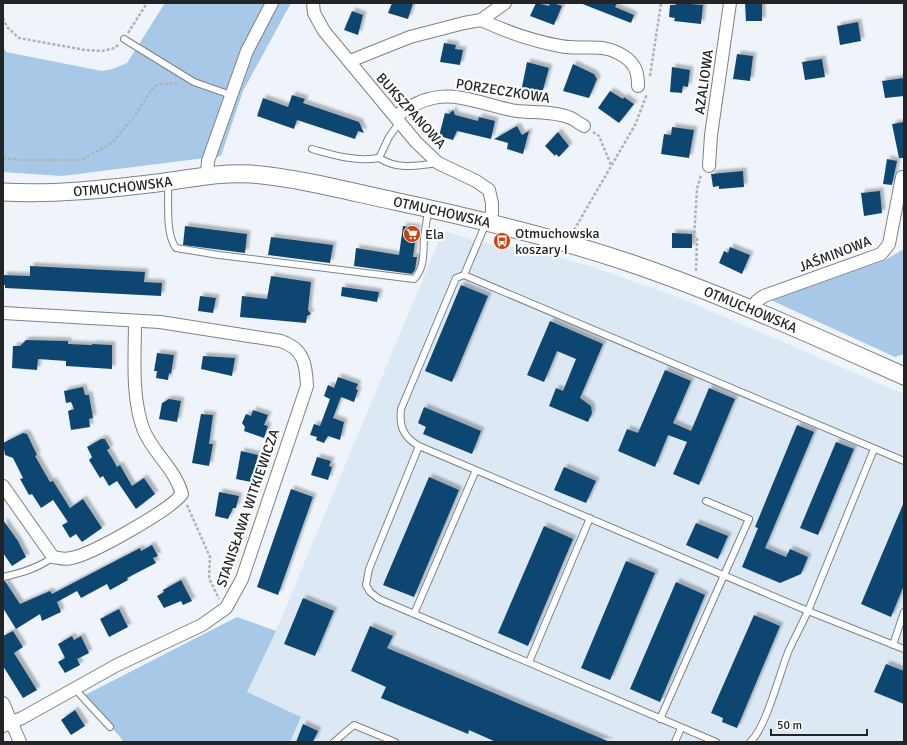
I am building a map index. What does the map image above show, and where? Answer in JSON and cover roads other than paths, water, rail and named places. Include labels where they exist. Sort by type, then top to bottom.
[{"type":"main road","name":"OTMUCHOWSKA","points":[[3,192],[80,192],[207,176],[235,174],[265,176],[428,208],[486,222],[603,254],[691,285],[751,309],[904,376]]},
{"type":"street","points":[[207,176],[208,161],[247,51],[272,3]]},
{"type":"street","name":"BUKSZPANOWA","points":[[313,3],[314,13],[324,31],[397,120],[438,163],[476,181],[489,190],[492,203],[492,213],[486,222]]},
{"type":"street","points":[[350,61],[410,37],[481,20],[506,3]]},
{"type":"street","name":"AZALIOWA","points":[[709,166],[711,135],[730,3]]},
{"type":"street","points":[[481,20],[507,32],[538,42],[562,47],[601,47],[616,50],[631,61],[638,73],[643,89]]},
{"type":"street","name":"PORZECZKOWA","points":[[397,120],[419,102],[434,98],[451,98],[470,99],[516,111],[554,114],[571,118],[584,126]]},
{"type":"street","name":"JAŚMINOWA","points":[[751,309],[756,301],[764,296],[881,254],[889,244],[902,177]]},
{"type":"street","points":[[3,313],[135,321],[135,388],[144,430],[172,470],[179,483],[182,494],[177,501],[166,508],[87,552],[71,559],[53,557],[3,486]]},
{"type":"street","name":"STANISŁAWA WITKIEWICZA","points":[[7,724],[131,658],[202,625],[226,608],[242,579],[307,386],[306,367],[300,352],[292,345],[281,341],[160,322],[135,321]]},
{"type":"street","points":[[3,703],[7,724],[20,742]]},
{"type":"lane","points":[[124,39],[194,82],[231,95]]},
{"type":"lane","points":[[379,158],[397,120]]},
{"type":"lane","points":[[312,149],[345,158],[366,160],[379,158],[398,166],[412,167],[438,163]]},
{"type":"lane","points":[[168,182],[170,230],[172,243],[176,248],[219,255],[414,279],[420,274],[424,255],[424,239],[428,208]]},
{"type":"lane","points":[[464,275],[480,233],[486,222]]},
{"type":"lane","points":[[904,462],[464,275],[456,278],[401,409],[400,421],[403,432],[412,442],[420,446],[724,576],[904,649]]},
{"type":"lane","points":[[420,446],[369,569],[366,585],[370,592],[380,599],[414,614],[716,742]]},
{"type":"lane","points":[[750,742],[755,738],[762,723],[789,650],[808,611],[874,449]]},
{"type":"lane","points":[[414,614],[476,470]]},
{"type":"lane","points":[[660,719],[749,519],[706,501]]},
{"type":"lane","points":[[529,662],[590,518]]},
{"type":"lane","points":[[3,577],[32,569],[45,563],[53,557]]},
{"type":"lane","points":[[893,645],[904,612]]},
{"type":"lane","points":[[74,688],[110,727]]},
{"type":"lane","points":[[334,742],[354,725],[395,742]]},
{"type":"lane","points":[[675,742],[681,728]]},
{"type":"place","name":"Ela","points":[[412,234]]},
{"type":"place","name":"Otmuchowska koszary I","points":[[502,241]]}]
